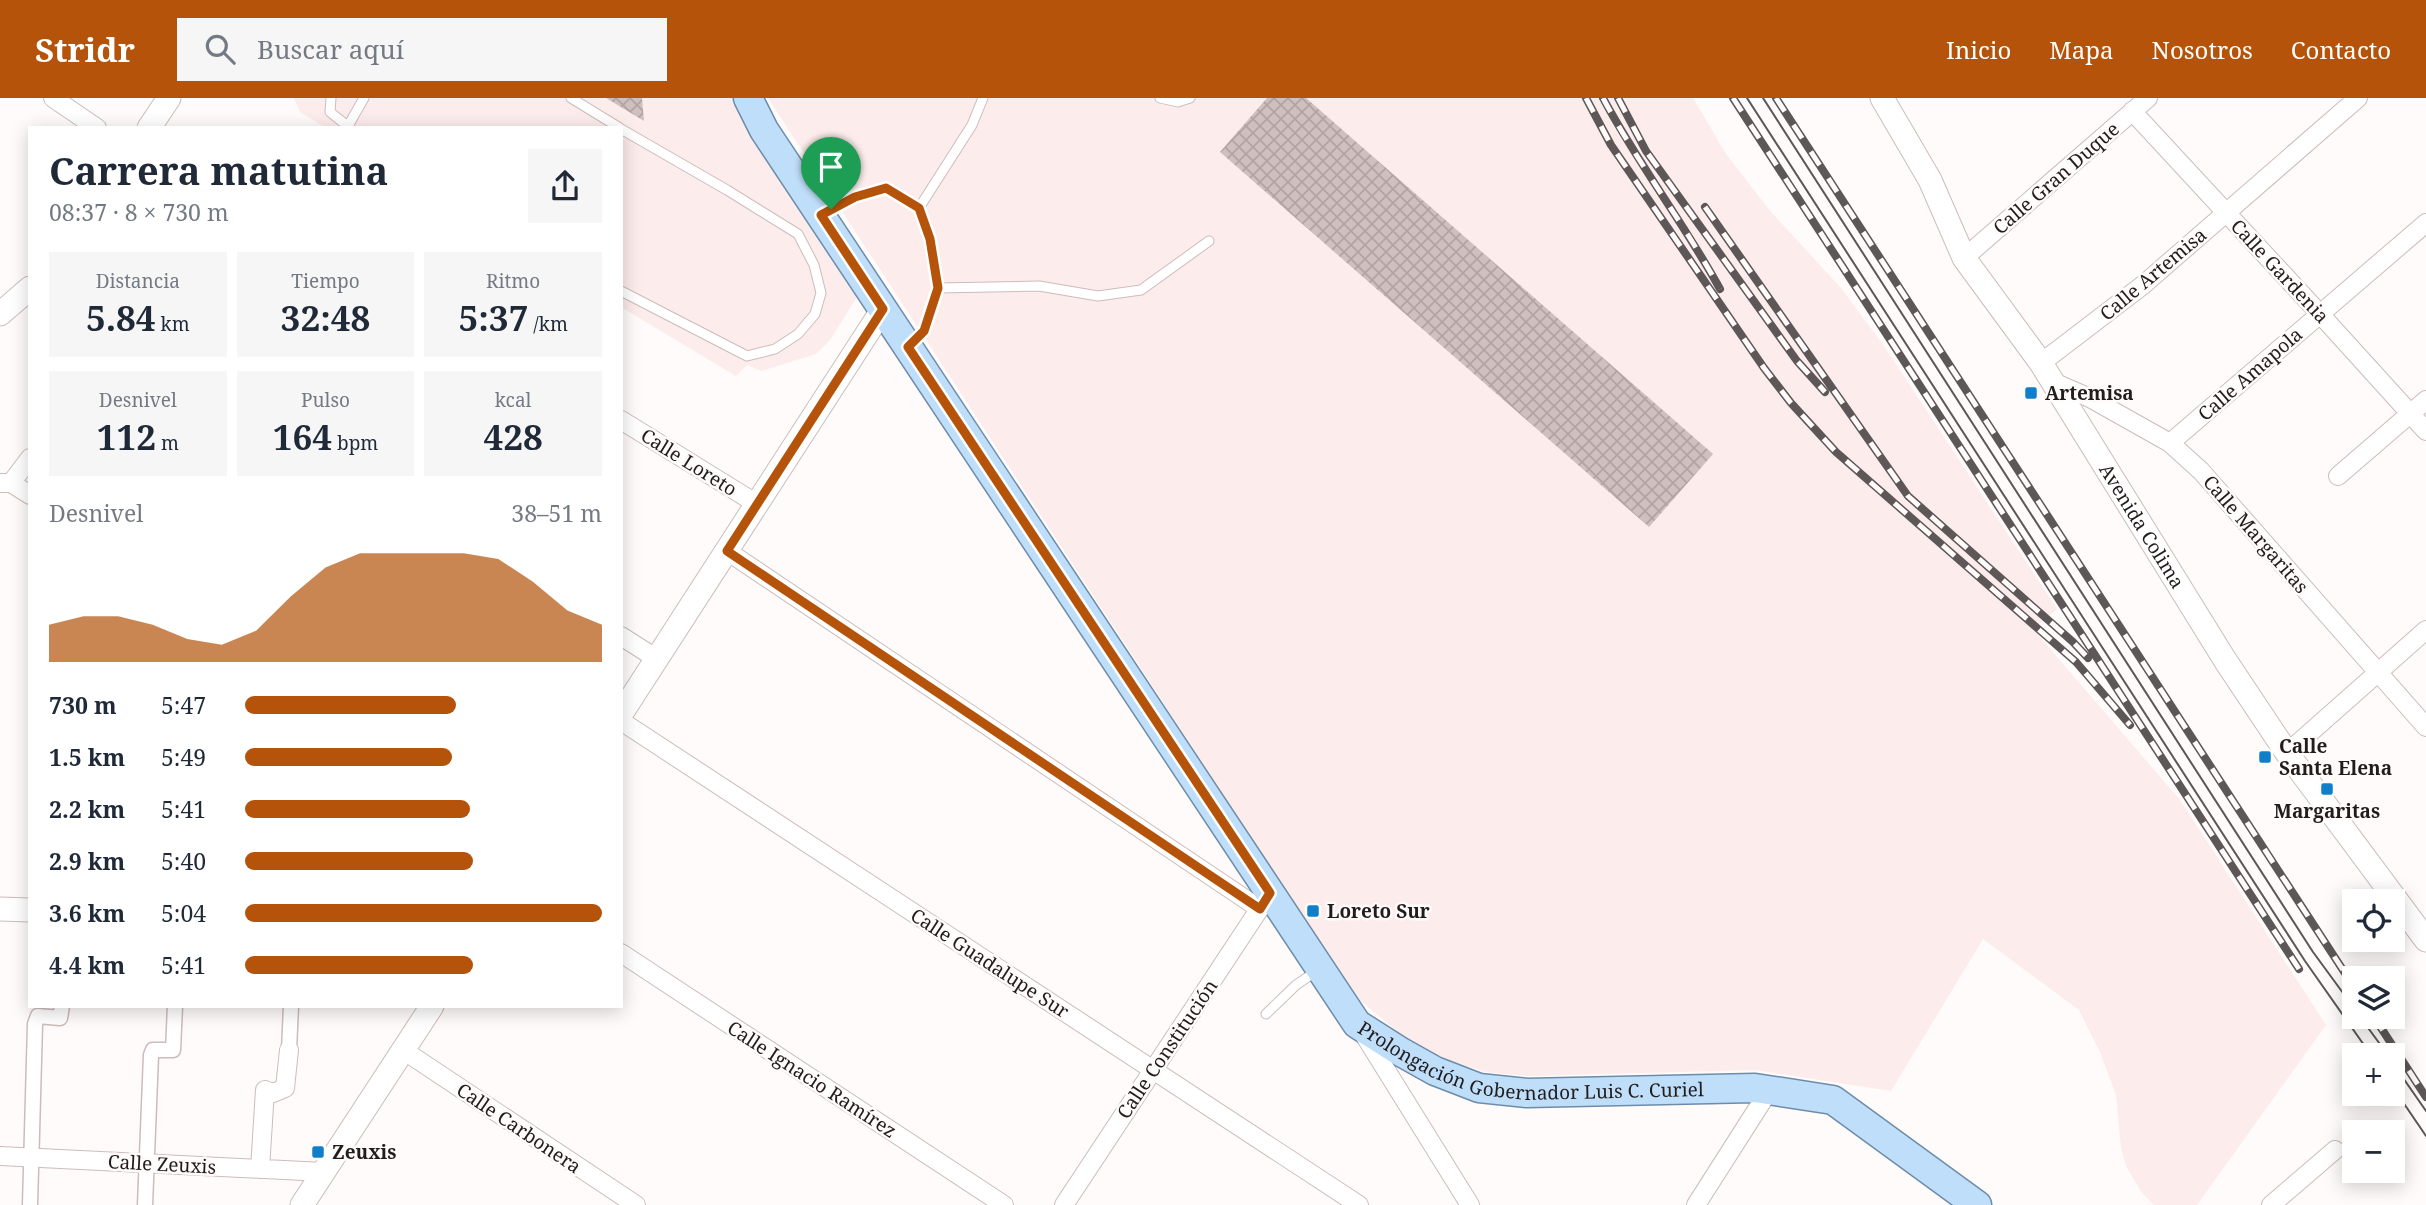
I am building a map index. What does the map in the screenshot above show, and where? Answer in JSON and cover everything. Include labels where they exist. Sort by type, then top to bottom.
[{"type":"main road","name":"Prolongación Gobernador Luis C. Curiel","points":[[747,103],[908,347],[1265,901],[1321,969],[1357,1024],[1435,1071],[1479,1088],[1527,1093],[1770,1089],[1833,1100],[1955,1194],[1977,1205]]},
{"type":"street","points":[[53,98],[94,126]]},
{"type":"street","points":[[150,126],[169,98]]},
{"type":"street","name":"Avenida Colima","points":[[1882,98],[1930,180],[1964,258],[2047,373],[2225,660],[2287,753],[2426,940]]},
{"type":"street","name":"Calle Gran Duque","points":[[1964,258],[2148,98]]},
{"type":"street","name":"Calle Artemisa","points":[[2047,373],[2143,285],[2358,98]]},
{"type":"street","name":"Calle Gardenia","points":[[2132,111],[2426,432]]},
{"type":"street","name":"Calle Amapola","points":[[2170,443],[2426,223]]},
{"type":"street","points":[[0,314],[28,290]]},
{"type":"street","points":[[623,711],[883,309]]},
{"type":"street","name":"Calle Margaritas","points":[[2047,373],[2170,443],[2201,471],[2426,727]]},
{"type":"street","points":[[2338,476],[2426,400]]},
{"type":"street","name":"Calle Loreto","points":[[623,421],[757,504]]},
{"type":"street","points":[[28,460],[6,483],[28,494]]},
{"type":"street","points":[[727,551],[1265,901]]},
{"type":"street","points":[[2287,753],[2426,630]]},
{"type":"street","points":[[623,637],[657,659]]},
{"type":"street","name":"Calle Guadalupe Sur","points":[[623,722],[1359,1205]]},
{"type":"street","name":"Calle Constitución","points":[[1064,1205],[1265,901]]},
{"type":"street","points":[[0,909],[28,910]]},
{"type":"street","name":"Calle Ignacio Ramírez","points":[[623,954],[1004,1205]]},
{"type":"street","points":[[30,1205],[36,1024],[38,1016],[60,1018],[62,1008]]},
{"type":"street","points":[[145,1205],[151,1055],[153,1050],[173,1050],[175,1008]]},
{"type":"street","points":[[260,1169],[265,1090],[273,1093],[285,1087],[291,1008]]},
{"type":"street","points":[[302,1205],[431,1008]]},
{"type":"street","points":[[1357,1024],[1470,1205]]},
{"type":"street","name":"Calle Carbonera","points":[[403,1050],[636,1205]]},
{"type":"street","points":[[1696,1205],[1770,1089]]},
{"type":"street","points":[[2272,1205],[2336,1150]]},
{"type":"street","name":"Calle Zeuxis","points":[[0,1156],[324,1172]]},
{"type":"lane","points":[[331,98],[330,112],[348,126]]},
{"type":"lane","points":[[349,126],[363,98]]},
{"type":"lane","points":[[570,98],[617,126]]},
{"type":"lane","points":[[919,208],[972,125],[983,98]]},
{"type":"lane","points":[[1160,98],[1178,102],[1190,98]]},
{"type":"lane","points":[[623,130],[798,234],[814,265],[821,293],[815,314],[798,334],[775,349],[747,356],[623,292]]},
{"type":"lane","points":[[821,215],[855,197],[886,188],[919,208],[930,239],[938,288],[924,331],[908,347]]},
{"type":"lane","points":[[938,288],[1039,286],[1098,296],[1141,290],[1209,241]]},
{"type":"lane","points":[[1266,1014],[1296,985],[1321,969]]},
{"type":"shaded area","points":[[294,98],[741,98],[862,289],[830,340],[816,354],[761,371],[747,365],[736,376],[623,308],[623,126],[323,126],[300,112]]},
{"type":"shaded area","points":[[768,98],[1693,98],[1726,154],[1771,212],[1841,288],[1884,346],[2057,609],[2033,629],[2180,800],[2326,1025],[2197,1205],[2154,1205],[2142,1193],[2126,1166],[2121,1147],[2116,1095],[2100,1052],[2079,1010],[1983,939],[1891,1091],[1756,1070],[1527,1076],[1486,1072],[1450,1061],[1404,1037],[1355,996]]},
{"type":"building","points":[[606,98],[642,98],[644,121]]},
{"type":"building","points":[[1267,98],[1306,98],[1713,454],[1649,527],[1220,152]]},
{"type":"tram line","points":[[1747,98],[2305,961],[2363,1043]]},
{"type":"tram line","points":[[1763,98],[2313,952],[2342,992]]},
{"type":"tram line","points":[[2369,1029],[2379,1043]]},
{"type":"tram line","points":[[2405,1081],[2426,1111]]},
{"type":"tram line","points":[[2405,1105],[2426,1136]]},
{"type":"railway","points":[[1586,98],[1611,145],[1764,368],[1791,403],[1836,452],[2076,662],[2130,725]]},
{"type":"railway","points":[[1603,98],[1720,289]]},
{"type":"railway","points":[[1618,98],[1646,151],[1797,361],[1825,392]]},
{"type":"railway","points":[[1733,98],[2299,969]]},
{"type":"railway","points":[[1776,98],[2342,969]]},
{"type":"railway","points":[[1705,207],[1908,496],[2088,658]]},
{"type":"railway","points":[[2382,1029],[2426,1097]]},
{"type":"place","name":"Artemisa","points":[[2031,393]]},
{"type":"place","name":"Calle Santa Elena","points":[[2265,757]]},
{"type":"place","name":"Margaritas","points":[[2327,789]]},
{"type":"place","name":"Loreto Sur","points":[[1313,911]]},
{"type":"place","name":"Zeuxis","points":[[318,1152]]},
{"type":"route","points":[[886,188],[919,208],[930,239],[938,288],[924,331],[908,347],[1270,893],[1260,909],[727,551],[883,309],[821,215],[831,209],[855,197],[886,188]]}]
